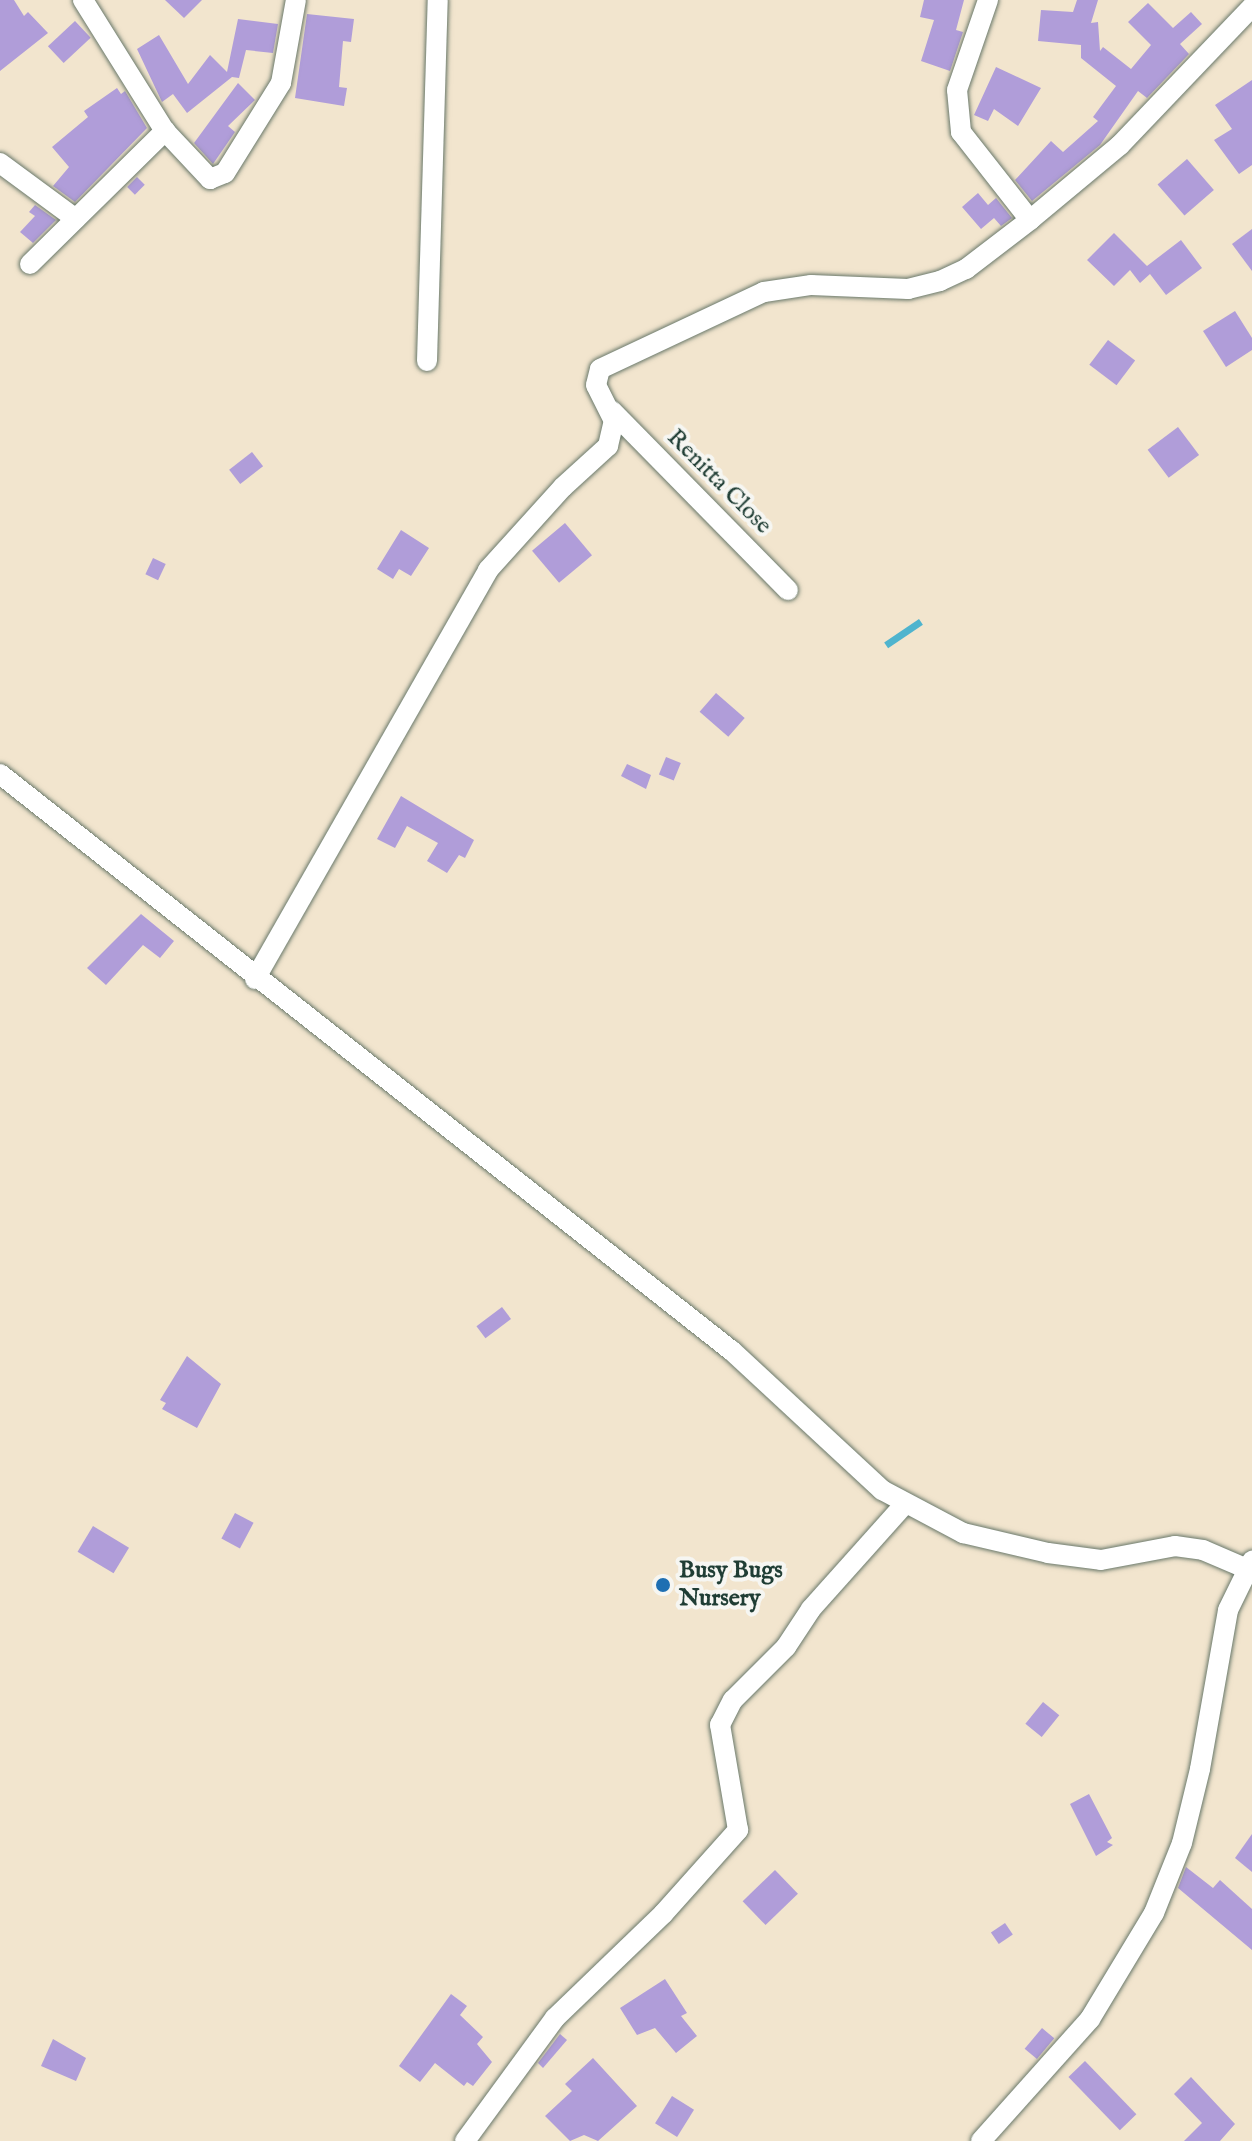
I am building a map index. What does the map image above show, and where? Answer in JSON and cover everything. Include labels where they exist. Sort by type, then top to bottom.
[{"type":"street","points":[[83,0],[165,131],[210,179],[225,173],[281,83],[296,0]]},
{"type":"street","points":[[427,361],[438,0]]},
{"type":"street","points":[[988,0],[957,90],[961,132],[1030,220]]},
{"type":"street","points":[[255,979],[488,570],[563,487],[608,446],[614,433],[612,411],[596,385],[600,369],[671,332],[764,292],[811,285],[908,289],[940,281],[988,253],[1120,145],[1252,7]]},
{"type":"street","points":[[30,264],[165,131]]},
{"type":"street","points":[[0,163],[76,219]]},
{"type":"street","name":"Renitta Close","points":[[612,411],[788,590]]},
{"type":"street","points":[[0,774],[255,979],[732,1351],[882,1490],[963,1533],[1048,1553],[1101,1560],[1175,1546],[1203,1550],[1248,1565],[1228,1610],[1182,1843],[1154,1913],[1090,2019],[981,2141]]},
{"type":"street","points":[[465,2141],[555,2018],[663,1914],[738,1830],[720,1725],[733,1700],[786,1647],[811,1609],[905,1504]]},
{"type":"water","points":[[919,619],[923,625],[888,648],[884,642]]},
{"type":"building","points":[[0,0],[14,0],[24,16],[28,12],[48,33],[0,71]]},
{"type":"building","points":[[165,0],[202,0],[184,18]]},
{"type":"building","points":[[924,0],[964,0],[956,30],[963,32],[950,71],[921,61],[934,20],[920,17]]},
{"type":"building","points":[[1077,0],[1098,0],[1091,23],[1098,22],[1100,51],[1103,47],[1131,69],[1151,45],[1128,22],[1148,3],[1173,28],[1191,12],[1202,24],[1180,44],[1189,54],[1147,98],[1138,91],[1100,145],[1032,201],[1015,180],[1051,141],[1063,152],[1098,121],[1093,117],[1116,86],[1081,58],[1081,45],[1038,41],[1041,10],[1073,12]]},
{"type":"building","points":[[307,14],[354,19],[351,42],[343,41],[339,87],[347,88],[344,106],[295,98]]},
{"type":"building","points":[[238,19],[278,24],[273,53],[246,50],[239,78],[232,77],[187,113],[173,94],[162,102],[137,49],[159,35],[188,84],[210,55],[227,72]]},
{"type":"building","points":[[75,21],[91,38],[64,63],[48,46]]},
{"type":"building","points":[[996,67],[1041,88],[1018,126],[994,109],[988,121],[974,115]]},
{"type":"building","points":[[1252,80],[1252,165],[1239,174],[1214,140],[1232,129],[1215,105]]},
{"type":"building","points":[[238,83],[255,100],[228,126],[235,132],[213,164],[194,143]]},
{"type":"building","points":[[117,88],[121,94],[125,91],[147,128],[75,202],[53,186],[69,167],[52,147],[88,117],[84,111]]},
{"type":"building","points":[[1187,159],[1214,190],[1184,216],[1158,185]]},
{"type":"building","points":[[137,177],[145,185],[135,195],[127,187]]},
{"type":"building","points":[[978,193],[988,205],[996,198],[1012,218],[1001,226],[994,218],[981,229],[962,207]]},
{"type":"building","points":[[35,205],[56,220],[33,243],[20,232],[35,216],[29,212]]},
{"type":"building","points":[[1252,229],[1252,271],[1232,244]]},
{"type":"building","points":[[1114,233],[1147,266],[1181,240],[1202,268],[1166,295],[1150,274],[1140,283],[1130,270],[1114,286],[1087,260]]},
{"type":"building","points":[[1235,311],[1252,338],[1252,350],[1226,367],[1203,331]]},
{"type":"building","points":[[1108,340],[1135,360],[1116,385],[1089,365]]},
{"type":"building","points":[[1178,427],[1199,455],[1169,478],[1148,450]]},
{"type":"building","points":[[252,452],[263,466],[240,484],[229,470]]},
{"type":"building","points":[[565,523],[592,555],[559,583],[532,551]]},
{"type":"building","points":[[401,530],[429,548],[411,576],[399,569],[393,579],[377,569]]},
{"type":"building","points":[[153,558],[166,564],[158,580],[145,574]]},
{"type":"building","points":[[716,693],[745,718],[728,737],[700,712]]},
{"type":"building","points":[[666,757],[681,763],[674,781],[659,775]]},
{"type":"building","points":[[627,764],[651,775],[646,789],[621,776]]},
{"type":"building","points":[[401,796],[474,840],[465,858],[459,855],[447,873],[427,861],[438,843],[407,826],[395,848],[377,839]]},
{"type":"building","points":[[141,914],[174,941],[160,958],[143,945],[106,985],[87,968]]},
{"type":"building","points":[[502,1307],[511,1319],[485,1338],[476,1326]]},
{"type":"building","points":[[187,1356],[221,1384],[197,1428],[162,1409],[166,1403],[160,1400]]},
{"type":"building","points":[[235,1513],[254,1523],[240,1548],[221,1539]]},
{"type":"building","points":[[93,1526],[129,1548],[114,1573],[78,1552]]},
{"type":"building","points":[[1043,1702],[1059,1715],[1042,1737],[1025,1724]]},
{"type":"building","points":[[1089,1794],[1112,1838],[1107,1842],[1113,1845],[1096,1856],[1070,1804]]},
{"type":"building","points":[[1252,1834],[1252,1872],[1235,1858]]},
{"type":"building","points":[[1186,1867],[1213,1888],[1220,1880],[1252,1909],[1252,1950],[1178,1888]]},
{"type":"building","points":[[775,1870],[798,1894],[766,1925],[743,1901]]},
{"type":"building","points":[[1005,1923],[1013,1935],[999,1944],[991,1933]]},
{"type":"building","points":[[665,1979],[687,2013],[681,2016],[697,2036],[676,2053],[655,2028],[637,2035],[620,2008]]},
{"type":"building","points":[[451,1994],[467,2006],[460,2015],[483,2037],[477,2044],[492,2062],[473,2086],[467,2082],[464,2086],[435,2063],[420,2082],[399,2066]]},
{"type":"building","points":[[1042,2028],[1054,2038],[1037,2059],[1025,2049]]},
{"type":"building","points":[[560,2034],[567,2040],[543,2068],[538,2063]]},
{"type":"building","points":[[53,2039],[86,2058],[76,2081],[41,2066]]},
{"type":"building","points":[[593,2058],[637,2106],[598,2141],[584,2135],[570,2141],[545,2116],[572,2091],[565,2084]]},
{"type":"building","points":[[1085,2061],[1136,2114],[1120,2130],[1068,2077]]},
{"type":"building","points":[[1191,2077],[1235,2124],[1220,2141],[1184,2141],[1202,2123],[1174,2094]]},
{"type":"building","points":[[672,2096],[694,2110],[677,2137],[655,2123]]},
{"type":"place","name":"Busy Bugs Nursery","points":[[663,1585]]}]
